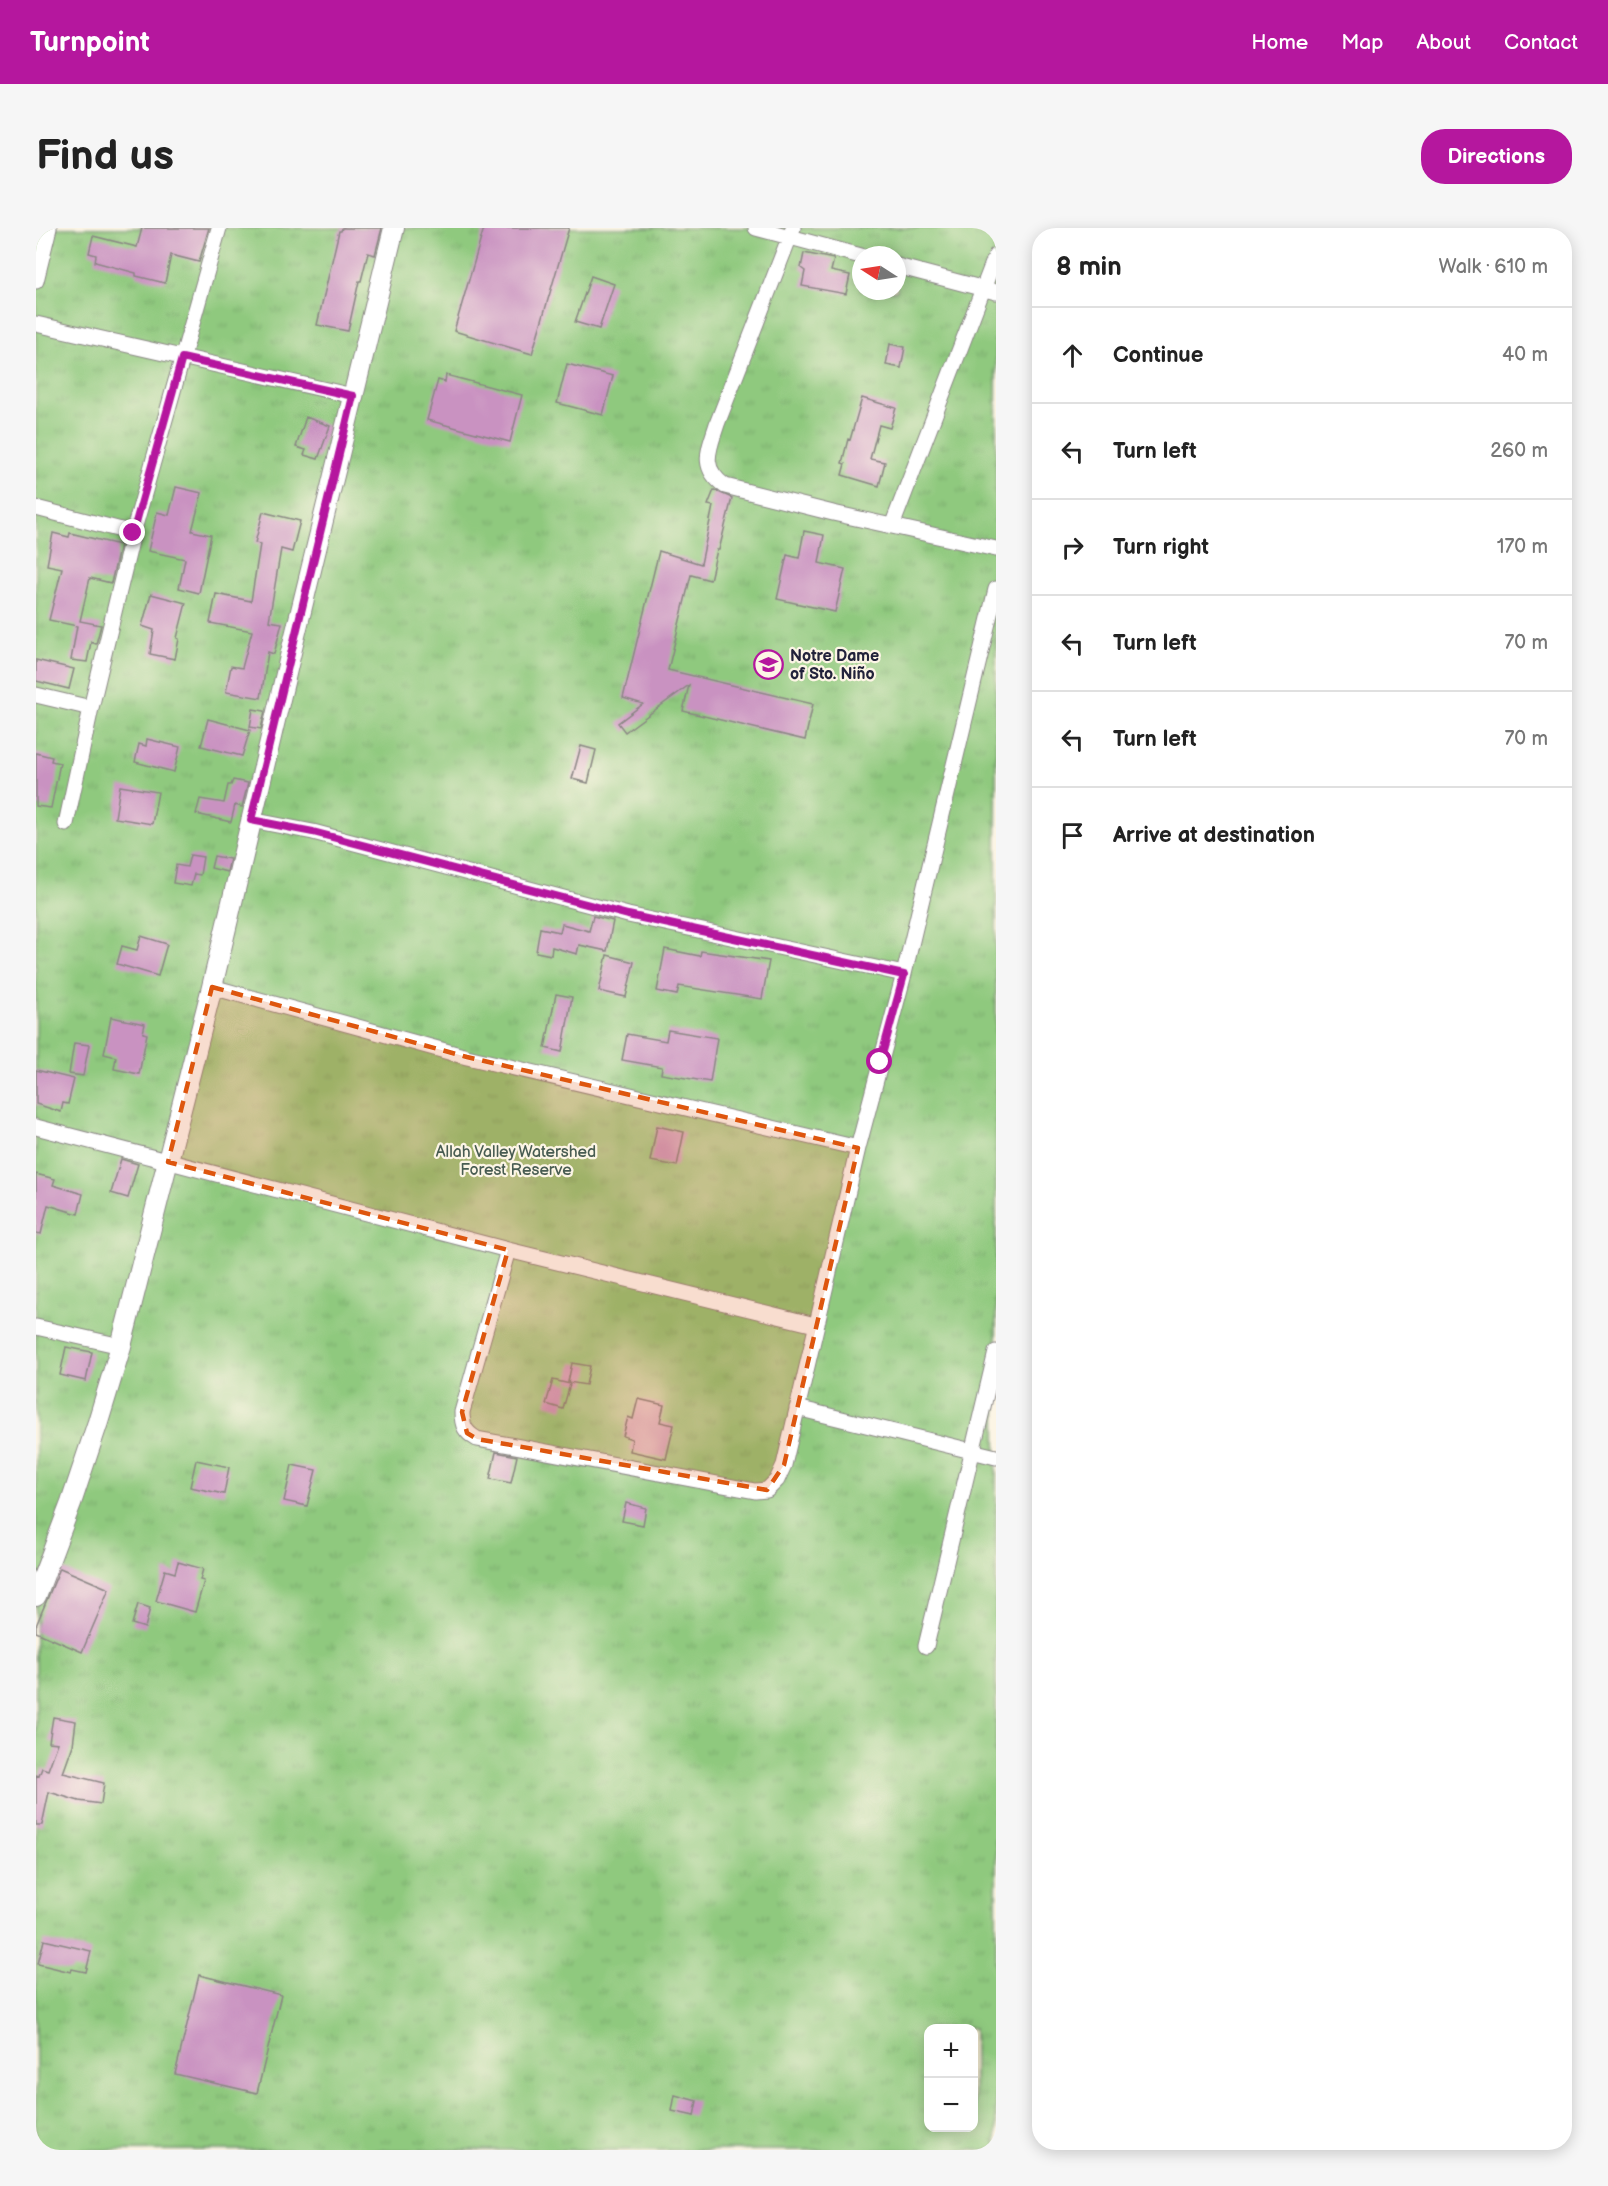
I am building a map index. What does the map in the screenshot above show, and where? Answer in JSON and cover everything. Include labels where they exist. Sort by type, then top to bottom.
[{"type":"street","points":[[36,281],[50,228]]},
{"type":"street","points":[[66,824],[133,533],[219,228]]},
{"type":"street","points":[[36,1596],[71,1503],[121,1346],[212,987],[394,228]]},
{"type":"street","points":[[756,228],[791,232],[852,253]]},
{"type":"street","points":[[791,232],[717,424],[708,456],[709,468],[714,478],[725,486],[833,513],[996,549]]},
{"type":"street","points":[[892,526],[990,291],[996,255]]},
{"type":"street","points":[[906,268],[990,291]]},
{"type":"street","points":[[36,324],[353,396]]},
{"type":"street","points":[[36,508],[133,533]]},
{"type":"street","points":[[508,1250],[462,1412],[462,1424],[467,1433],[477,1439],[755,1491],[767,1490],[777,1480],[784,1465],[815,1325],[858,1148],[904,975],[996,590]]},
{"type":"street","points":[[36,695],[91,708]]},
{"type":"street","points":[[251,820],[313,832],[628,915],[904,975]]},
{"type":"street","points":[[212,987],[467,1057],[858,1148]]},
{"type":"street","points":[[36,1127],[508,1250],[815,1325]]},
{"type":"street","points":[[36,1327],[121,1346]]},
{"type":"street","points":[[926,1646],[996,1352]]},
{"type":"street","points":[[797,1408],[996,1456]]},
{"type":"highlighted area","points":[[212,987],[467,1057],[858,1148],[784,1465],[767,1490],[477,1439],[467,1433],[462,1412],[508,1250],[168,1162]]},
{"type":"green space","name":"Allah Valley Watershed Forest Reserve","points":[[36,228],[996,228],[996,2150],[36,2150]]},
{"type":"building","points":[[142,228],[209,228],[199,262],[171,255],[165,283],[95,262],[96,255],[89,253],[93,236],[137,247]]},
{"type":"building","points":[[342,228],[382,228],[375,255],[368,253],[348,331],[317,325],[339,231]]},
{"type":"building","points":[[484,228],[569,228],[532,354],[454,331]]},
{"type":"building","points":[[804,253],[834,259],[831,271],[850,275],[846,294],[802,286],[805,271],[801,268]]},
{"type":"building","points":[[591,276],[614,284],[599,329],[575,322]]},
{"type":"building","points":[[890,344],[905,347],[901,368],[886,365]]},
{"type":"building","points":[[567,364],[613,376],[603,415],[557,403]]},
{"type":"building","points":[[446,375],[522,395],[510,442],[427,420],[438,380],[445,382]]},
{"type":"building","points":[[862,398],[896,408],[890,428],[879,425],[870,459],[885,462],[879,486],[842,475],[845,464],[842,463],[848,439],[850,440]]},
{"type":"building","points":[[306,417],[330,426],[318,459],[304,455],[306,450],[296,447]]},
{"type":"building","points":[[176,487],[202,493],[192,531],[211,535],[199,593],[179,588],[185,559],[148,551],[157,512],[169,515]]},
{"type":"building","points":[[714,490],[732,498],[719,550],[717,550],[710,580],[691,575],[668,670],[813,704],[805,740],[683,711],[689,685],[625,732],[618,723],[643,704],[623,698],[659,551],[701,564],[713,506],[708,505]]},
{"type":"building","points":[[263,512],[300,521],[292,552],[281,549],[269,621],[282,623],[274,654],[268,652],[261,698],[226,692],[231,666],[242,668],[252,631],[210,623],[216,594],[251,601],[260,544],[255,543]]},
{"type":"building","points":[[804,531],[824,535],[819,563],[845,569],[835,612],[777,599],[787,555],[799,558]]},
{"type":"building","points":[[53,533],[69,537],[70,533],[120,545],[111,583],[90,578],[80,621],[101,625],[96,644],[91,642],[87,662],[71,660],[77,626],[49,620],[62,568],[47,565]]},
{"type":"building","points":[[151,594],[186,603],[177,638],[179,639],[175,659],[150,654],[154,630],[142,626]]},
{"type":"building","points":[[36,660],[74,669],[69,689],[36,681]]},
{"type":"building","points":[[253,709],[265,711],[261,729],[250,727]]},
{"type":"building","points":[[208,719],[250,730],[242,756],[201,746]]},
{"type":"building","points":[[147,739],[180,747],[174,772],[135,762],[139,744],[146,746]]},
{"type":"building","points":[[581,746],[596,750],[588,783],[572,779]]},
{"type":"building","points":[[36,753],[52,757],[51,761],[60,763],[51,808],[36,806]]},
{"type":"building","points":[[233,780],[248,783],[242,807],[235,805],[231,822],[196,814],[200,799],[224,803],[228,785],[231,785]]},
{"type":"building","points":[[120,786],[158,792],[152,824],[115,818]]},
{"type":"building","points":[[190,855],[203,857],[200,875],[194,874],[191,886],[173,883],[176,865],[187,867]]},
{"type":"building","points":[[214,856],[230,859],[227,872],[211,868]]},
{"type":"building","points":[[593,916],[613,921],[607,951],[579,945],[577,954],[552,947],[551,955],[536,952],[540,928],[560,932],[562,924],[589,931]]},
{"type":"building","points":[[141,936],[167,944],[158,976],[117,964],[122,946],[137,950]]},
{"type":"building","points":[[665,949],[700,956],[701,951],[769,961],[762,999],[679,986],[677,995],[657,991]]},
{"type":"building","points":[[607,955],[634,962],[626,997],[599,991]]},
{"type":"building","points":[[556,994],[572,997],[562,1052],[545,1048]]},
{"type":"building","points":[[111,1017],[145,1024],[143,1033],[147,1034],[139,1074],[114,1069],[116,1057],[104,1054]]},
{"type":"building","points":[[668,1030],[717,1038],[710,1082],[661,1074],[662,1067],[622,1060],[627,1034],[666,1041]]},
{"type":"building","points":[[74,1043],[89,1045],[83,1076],[69,1074]]},
{"type":"building","points":[[36,1070],[74,1079],[68,1104],[63,1103],[61,1112],[36,1104]]},
{"type":"building","points":[[657,1126],[684,1132],[677,1166],[650,1161]]},
{"type":"building","points":[[121,1159],[138,1164],[128,1198],[111,1193]]},
{"type":"building","points":[[36,1174],[55,1179],[53,1185],[83,1194],[78,1214],[48,1205],[41,1234],[36,1233]]},
{"type":"building","points":[[66,1347],[92,1352],[86,1381],[60,1375]]},
{"type":"building","points":[[572,1363],[590,1366],[586,1385],[568,1382]]},
{"type":"building","points":[[553,1380],[570,1384],[563,1409],[546,1404]]},
{"type":"building","points":[[638,1399],[664,1405],[660,1422],[674,1425],[666,1459],[630,1451],[632,1439],[623,1436],[628,1417],[633,1419]]},
{"type":"building","points":[[496,1452],[517,1456],[511,1483],[490,1479]]},
{"type":"building","points":[[196,1460],[229,1467],[224,1494],[190,1487]]},
{"type":"building","points":[[292,1465],[316,1470],[307,1506],[284,1501]]},
{"type":"building","points":[[626,1503],[646,1508],[643,1525],[622,1521]]},
{"type":"building","points":[[178,1562],[203,1569],[200,1580],[204,1581],[195,1612],[156,1601],[165,1570],[175,1573]]},
{"type":"building","points":[[60,1568],[109,1589],[82,1652],[36,1632],[36,1626]]},
{"type":"building","points":[[138,1604],[150,1608],[145,1628],[132,1624]]},
{"type":"building","points":[[53,1717],[76,1721],[73,1745],[63,1773],[104,1783],[101,1804],[79,1801],[49,1792],[42,1825],[36,1825],[36,1775],[39,1776],[42,1768],[48,1770],[58,1743],[49,1742]]},
{"type":"building","points":[[44,1940],[91,1951],[86,1972],[72,1969],[71,1972],[38,1964]]},
{"type":"building","points":[[199,1975],[281,1995],[257,2093],[175,2074]]},
{"type":"building","points":[[675,2095],[697,2101],[694,2116],[672,2111]]},
{"type":"place","name":"Notre Dame of Sto. Niño","points":[[769,664]]},
{"type":"route","points":[[133,533],[182,358],[353,396],[251,820],[313,832],[628,915],[904,975],[880,1062]]}]
